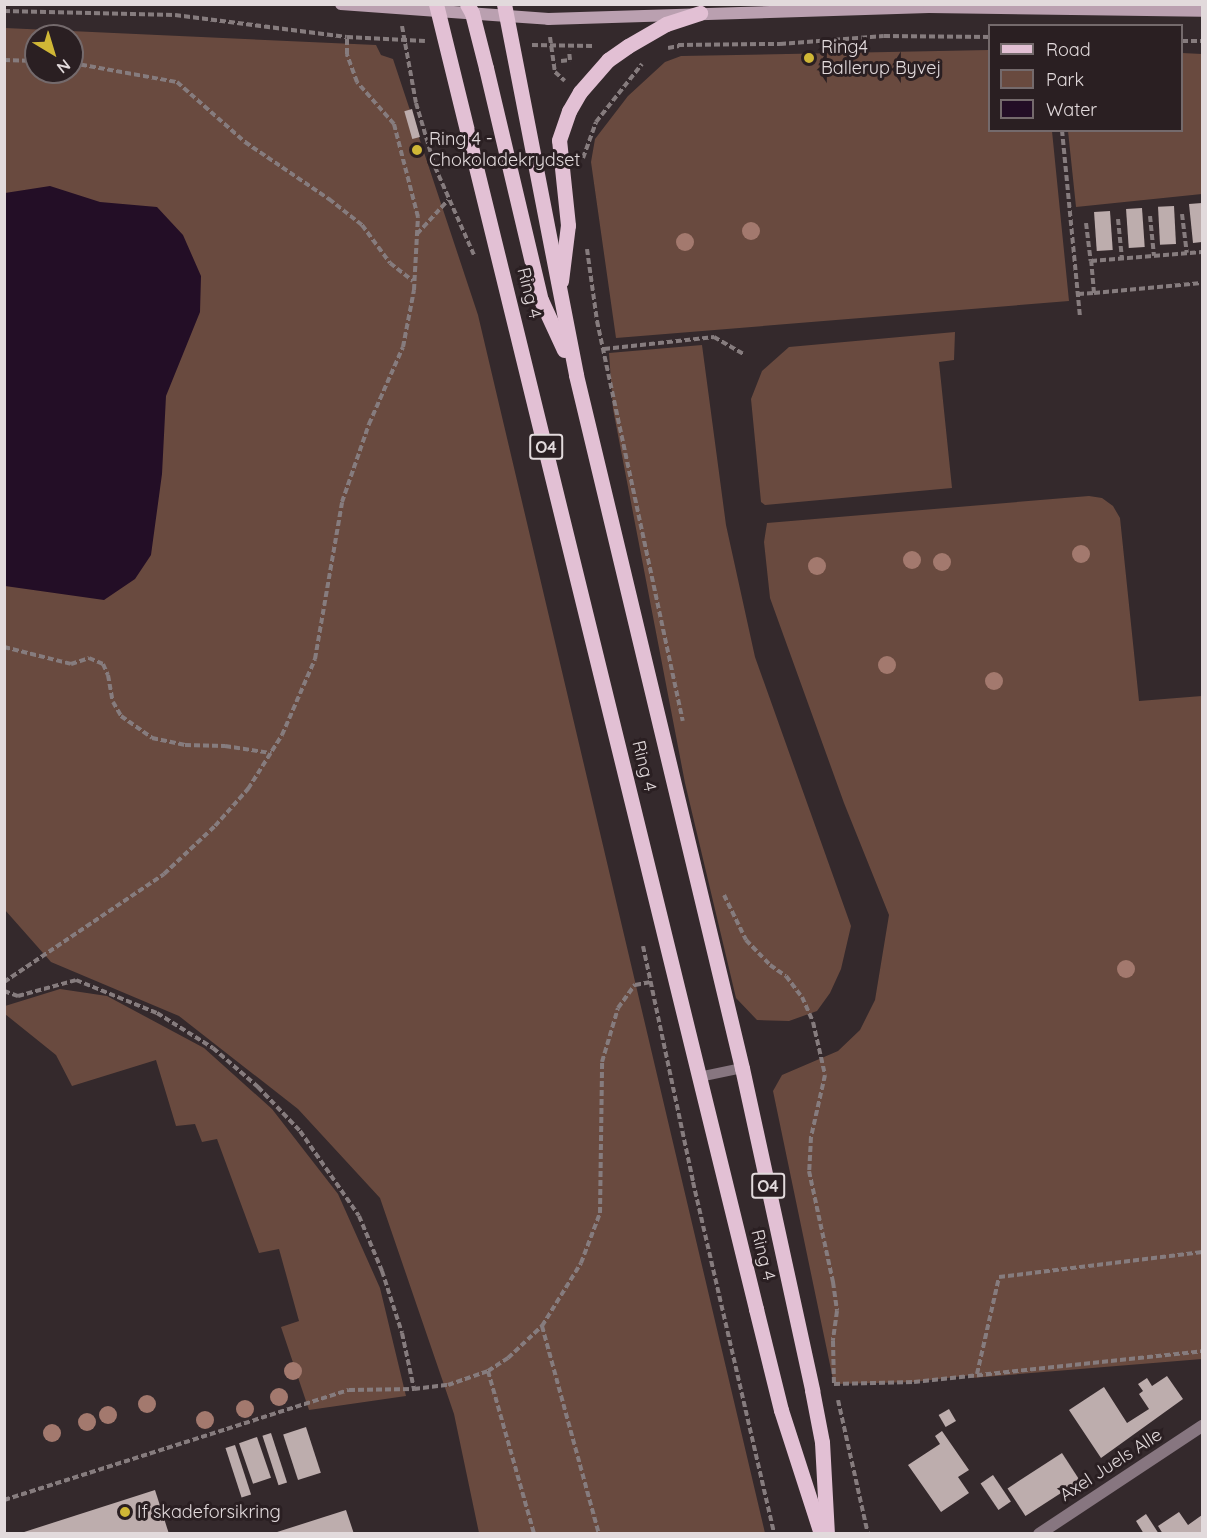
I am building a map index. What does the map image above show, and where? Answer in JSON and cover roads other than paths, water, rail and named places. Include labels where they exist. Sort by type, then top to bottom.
[{"type":"main road","points":[[341,4],[502,8],[548,19],[929,7],[1203,11]]},
{"type":"main road","name":"Ring 4","points":[[441,7],[781,1410],[821,1533]]},
{"type":"main road","name":"Ring 4","points":[[502,8],[576,375],[742,1068],[822,1442],[827,1533]]},
{"type":"main road","points":[[470,9],[541,300],[576,375]]},
{"type":"main road","points":[[559,296],[568,225],[559,140],[569,111],[580,92],[615,56],[666,24],[700,13]]},
{"type":"street","name":"Axel Juels Alle","points":[[1040,1533],[1203,1426]]},
{"type":"lane","points":[[699,1077],[742,1068]]},
{"type":"water","points":[[50,186],[100,202],[157,207],[183,235],[201,276],[200,312],[166,396],[162,474],[151,555],[135,579],[104,600],[5,586],[5,193]]},
{"type":"place","name":"Ring4 Ballerup Byvej","points":[[809,58]]},
{"type":"place","name":"Ring 4 - Chokoladekrydset","points":[[417,150]]},
{"type":"place","name":"If skadeforsikring","points":[[125,1512]]}]
